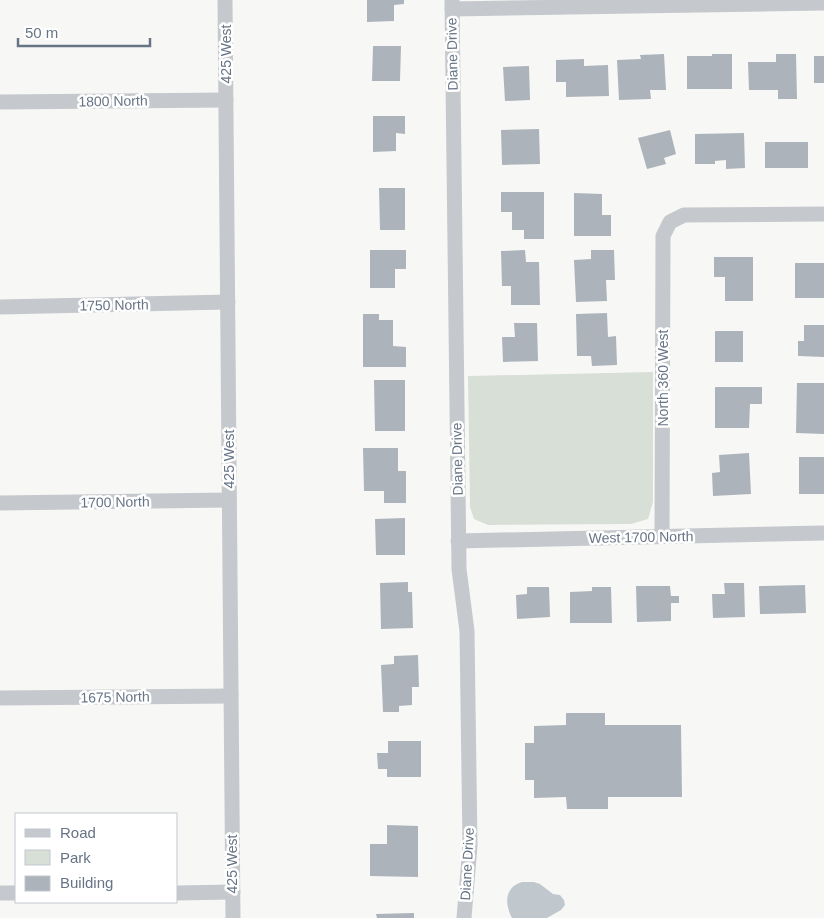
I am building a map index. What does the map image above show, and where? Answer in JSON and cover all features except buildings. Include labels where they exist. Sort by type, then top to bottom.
[{"type":"street","name":"425 West","points":[[225,0],[233,918]]},
{"type":"street","points":[[452,5],[824,3]]},
{"type":"street","name":"Diane Drive","points":[[452,5],[458,540],[459,569],[467,631],[470,846],[464,918]]},
{"type":"street","name":"1800 North","points":[[0,102],[226,100]]},
{"type":"street","name":"North 360 West","points":[[662,536],[663,236],[670,222],[684,215],[824,214]]},
{"type":"street","name":"1750 North","points":[[0,307],[228,302]]},
{"type":"street","name":"1700 North","points":[[0,503],[229,500]]},
{"type":"street","name":"West 1700 North","points":[[458,540],[824,533]]},
{"type":"street","name":"1675 North","points":[[0,698],[231,696]]},
{"type":"street","points":[[178,893],[233,892]]},
{"type":"street","points":[[0,893],[15,893]]},
{"type":"green space","points":[[653,372],[653,502],[648,519],[631,524],[488,525],[474,519],[470,507],[468,376]]},
{"type":"shaded area","points":[[522,882],[540,884],[553,894],[560,895],[565,905],[561,910],[547,918],[512,918],[507,901],[509,892],[516,884]]}]
